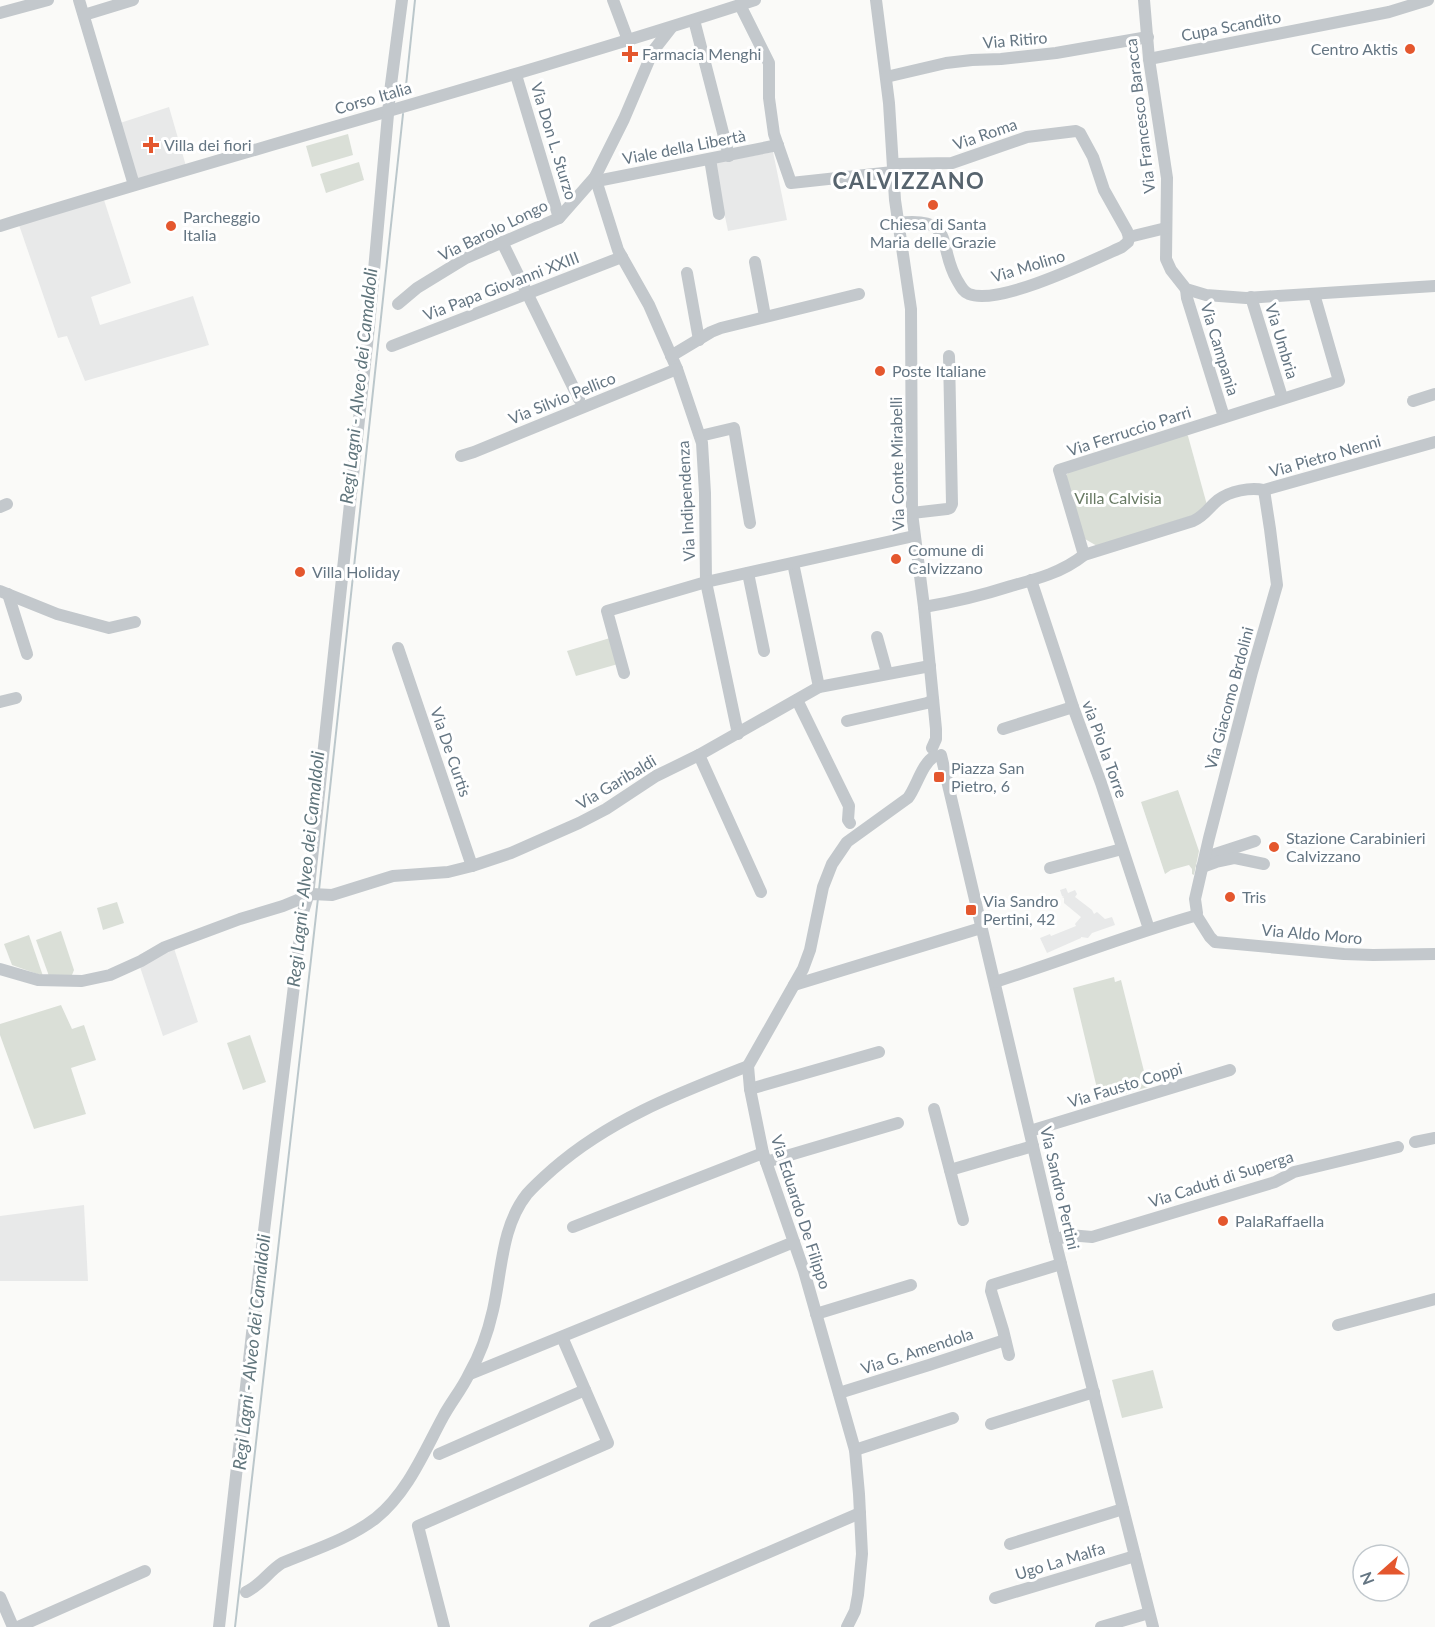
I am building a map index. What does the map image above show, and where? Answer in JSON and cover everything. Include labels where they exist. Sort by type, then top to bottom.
[{"type":"street","points":[[0,13],[48,0]]},
{"type":"street","points":[[79,0],[134,184]]},
{"type":"street","points":[[84,15],[133,0]]},
{"type":"street","points":[[219,1627],[303,912],[310,895],[369,326],[388,110],[402,0]]},
{"type":"street","points":[[613,0],[628,40]]},
{"type":"street","name":"Corso Italia","points":[[0,226],[134,184],[516,75],[755,0]]},
{"type":"street","name":"Via Conte Mirabelli","points":[[876,0],[889,103],[898,224],[911,309],[912,513],[930,666],[936,753]]},
{"type":"street","name":"Via Francesco Baracca","points":[[1144,0],[1149,59],[1167,178],[1166,259],[1171,270],[1186,289]]},
{"type":"street","name":"Cupa Scandito","points":[[1149,59],[1389,12],[1428,0]]},
{"type":"street","points":[[740,5],[769,63],[769,98],[774,134],[791,183],[893,168]]},
{"type":"street","points":[[694,20],[729,156]]},
{"type":"street","name":"Via Barolo Longo","points":[[398,304],[417,288],[466,258],[559,218],[596,179],[653,51],[672,27]]},
{"type":"street","name":"Via Ritiro","points":[[886,77],[946,63],[1056,53],[1148,37]]},
{"type":"street","name":"Via Don L. Sturzo","points":[[516,75],[559,218]]},
{"type":"street","name":"Via Roma","points":[[893,168],[952,163],[1027,137],[1076,131],[1080,133],[1093,157],[1104,190],[1129,237]]},
{"type":"street","name":"Viale della Libertà","points":[[596,179],[729,156],[778,145]]},
{"type":"street","points":[[710,159],[719,214]]},
{"type":"street","name":"Via Indipendenza","points":[[596,179],[618,250],[649,305],[676,369],[702,443],[706,582],[738,734]]},
{"type":"street","name":"Via Molino","points":[[898,224],[925,222],[940,232],[954,275],[965,291],[978,296],[1022,288],[1074,269],[1122,248],[1128,242],[1129,237]]},
{"type":"street","points":[[1129,237],[1166,228]]},
{"type":"street","points":[[502,242],[579,399]]},
{"type":"street","name":"Via Papa Giovanni XXIII","points":[[392,346],[622,257]]},
{"type":"street","points":[[755,262],[765,316]]},
{"type":"street","points":[[687,273],[699,340]]},
{"type":"street","points":[[1186,289],[1206,295],[1251,297],[1435,286]]},
{"type":"street","name":"Via Campania","points":[[1186,289],[1224,417]]},
{"type":"street","points":[[671,356],[721,328],[859,294]]},
{"type":"street","points":[[1224,417],[1340,381],[1314,294]]},
{"type":"street","name":"Via Umbria","points":[[1251,297],[1281,398]]},
{"type":"street","points":[[912,513],[947,509],[952,504],[948,356]]},
{"type":"street","name":"Via Silvio Pellico","points":[[460,456],[676,369]]},
{"type":"street","points":[[1413,401],[1435,394]]},
{"type":"street","name":"Via Ferruccio Parri","points":[[1084,555],[1059,470],[1224,417]]},
{"type":"street","points":[[700,436],[734,428],[750,523]]},
{"type":"street","name":"Via Pietro Nenni","points":[[924,607],[988,593],[1054,573],[1084,555],[1200,518],[1218,500],[1249,488],[1264,490],[1435,442]]},
{"type":"street","name":"Via Giacomo Brdolini","points":[[1196,916],[1195,898],[1277,585],[1264,490]]},
{"type":"street","points":[[624,673],[608,611],[706,582],[914,536]]},
{"type":"street","points":[[793,563],[819,687]]},
{"type":"street","points":[[748,573],[764,651]]},
{"type":"street","name":"via Pio la Torre","points":[[1031,580],[1072,707],[1101,783],[1149,929]]},
{"type":"street","points":[[4,592],[57,614],[109,628],[135,622]]},
{"type":"street","points":[[4,592],[27,654]]},
{"type":"street","points":[[877,637],[888,673]]},
{"type":"street","name":"Via De Curtis","points":[[398,648],[472,866]]},
{"type":"street","name":"Via Garibaldi","points":[[310,895],[332,895],[393,876],[448,872],[511,853],[579,823],[656,776],[738,734],[819,687],[930,666]]},
{"type":"street","points":[[0,702],[16,698]]},
{"type":"street","points":[[797,700],[849,806],[848,820],[850,823]]},
{"type":"street","points":[[847,720],[933,700]]},
{"type":"street","points":[[1003,729],[1072,707]]},
{"type":"street","points":[[246,1592],[254,1588],[282,1563],[348,1535],[374,1519],[397,1497],[470,1374],[492,1314],[504,1244],[520,1205],[538,1182],[579,1148],[619,1122],[675,1094],[748,1066],[794,985],[810,950],[823,887],[832,864],[847,842],[908,798],[925,766],[936,753]]},
{"type":"street","name":"Via Sandro Pertini","points":[[936,753],[995,982],[1055,1240],[1153,1627]]},
{"type":"street","points":[[699,755],[760,892]]},
{"type":"street","points":[[1204,862],[1255,841]]},
{"type":"street","points":[[1050,868],[1122,849]]},
{"type":"street","points":[[1204,862],[1235,858],[1264,864]]},
{"type":"street","points":[[0,969],[38,980],[79,982],[110,975],[165,947],[310,895]]},
{"type":"street","points":[[995,982],[1149,929],[1196,916]]},
{"type":"street","name":"Via Aldo Moro","points":[[1196,916],[1215,942],[1344,954],[1435,954]]},
{"type":"street","points":[[794,985],[981,928]]},
{"type":"street","points":[[750,1089],[879,1052]]},
{"type":"street","name":"Via Eduardo De Filippo","points":[[748,1066],[750,1089],[764,1158],[804,1271],[855,1450],[862,1554],[855,1611],[846,1626]]},
{"type":"street","name":"Via Fausto Coppi","points":[[1030,1131],[1230,1070]]},
{"type":"street","points":[[934,1108],[963,1220]]},
{"type":"street","points":[[573,1227],[764,1158],[898,1123]]},
{"type":"street","points":[[1415,1142],[1435,1138]]},
{"type":"street","points":[[950,1170],[1033,1146]]},
{"type":"street","name":"Via Caduti di Superga","points":[[1055,1240],[1069,1235],[1092,1237],[1275,1182],[1294,1172],[1398,1147]]},
{"type":"street","points":[[470,1374],[794,1242]]},
{"type":"street","points":[[1009,1355],[1004,1330],[991,1291],[992,1286],[1061,1264]]},
{"type":"street","points":[[816,1314],[911,1285]]},
{"type":"street","points":[[1338,1325],[1435,1299]]},
{"type":"street","points":[[444,1627],[418,1526],[608,1443],[561,1337]]},
{"type":"street","name":"Via G. Amendola","points":[[839,1393],[1005,1340]]},
{"type":"street","points":[[439,1454],[585,1390]]},
{"type":"street","points":[[991,1424],[1094,1392]]},
{"type":"street","points":[[855,1450],[953,1419]]},
{"type":"street","points":[[1010,1544],[1123,1509]]},
{"type":"street","points":[[595,1627],[861,1514]]},
{"type":"street","name":"Ugo La Malfa","points":[[995,1598],[1135,1556]]},
{"type":"street","points":[[18,1627],[145,1571]]},
{"type":"street","points":[[0,1597],[13,1627]]},
{"type":"street","points":[[1101,1627],[1149,1613]]},
{"type":"shaded area","name":"Villa dei fiori","points":[[169,107],[186,166],[134,181],[117,124]]},
{"type":"shaded area","points":[[773,152],[787,220],[728,231],[714,163]]},
{"type":"shaded area","points":[[104,200],[131,283],[91,297],[100,325],[193,296],[209,345],[85,381],[67,336],[58,338],[19,225]]},
{"type":"shaded area","points":[[1066,888],[1068,893],[1075,890],[1077,894],[1075,897],[1094,914],[1097,912],[1105,919],[1112,917],[1115,925],[1092,933],[1088,938],[1081,937],[1047,953],[1040,938],[1076,926],[1075,924],[1081,917],[1064,903],[1062,897],[1064,896],[1060,890]]},
{"type":"shaded area","points":[[171,939],[198,1022],[163,1036],[140,967],[143,964],[139,955]]},
{"type":"shaded area","points":[[84,1205],[88,1281],[0,1281],[0,1216]]},
{"type":"green space","points":[[348,134],[353,155],[312,167],[306,146]]},
{"type":"green space","points":[[359,162],[364,180],[326,193],[320,174]]},
{"type":"green space","name":"Villa Calvisia","points":[[1186,434],[1207,505],[1203,512],[1097,546],[1085,539],[1066,479],[1067,474]]},
{"type":"green space","points":[[610,638],[618,664],[576,676],[567,651]]},
{"type":"green space","points":[[1178,790],[1199,851],[1194,875],[1189,865],[1165,874],[1141,802]]},
{"type":"green space","points":[[117,902],[124,923],[103,930],[97,908]]},
{"type":"green space","points":[[61,931],[74,970],[72,975],[49,976],[36,940]]},
{"type":"green space","points":[[29,935],[43,976],[12,965],[4,944]]},
{"type":"green space","points":[[1114,977],[1115,982],[1121,980],[1148,1087],[1100,1101],[1073,988]]},
{"type":"green space","points":[[61,1005],[72,1029],[84,1025],[96,1060],[71,1068],[86,1114],[34,1129],[0,1035],[0,1024]]},
{"type":"green space","points":[[250,1035],[266,1082],[243,1090],[227,1043]]},
{"type":"green space","points":[[1153,1370],[1163,1408],[1122,1418],[1112,1380]]},
{"type":"waterway","name":"Regi Lagni - Alveo dei Camaldoli","points":[[405,95],[415,0]]},
{"type":"waterway","name":"Regi Lagni - Alveo dei Camaldoli","points":[[319,890],[403,114]]},
{"type":"waterway","name":"Regi Lagni - Alveo dei Camaldoli","points":[[235,1627],[318,898]]},
{"type":"place","name":"Centro Aktis","points":[[1410,49]]},
{"type":"place","name":"Farmacia Menghi","points":[[630,54]]},
{"type":"place","name":"Villa dei fiori","points":[[151,145]]},
{"type":"place","name":"Chiesa di Santa Maria delle Grazie","points":[[933,205]]},
{"type":"place","name":"Parcheggio Italia","points":[[171,226]]},
{"type":"place","name":"Poste Italiane","points":[[880,371]]},
{"type":"place","name":"Comune di Calvizzano","points":[[896,559]]},
{"type":"place","name":"Villa Holiday","points":[[300,572]]},
{"type":"place","name":"Piazza San Pietro, 6","points":[[939,777]]},
{"type":"place","name":"Stazione Carabinieri Calvizzano","points":[[1274,847]]},
{"type":"place","name":"Tris","points":[[1230,897]]},
{"type":"place","name":"Via Sandro Pertini, 42","points":[[971,910]]},
{"type":"place","name":"PalaRaffaella","points":[[1223,1221]]},
{"type":"district","name":"CALVIZZANO","points":[[909,181]]}]
